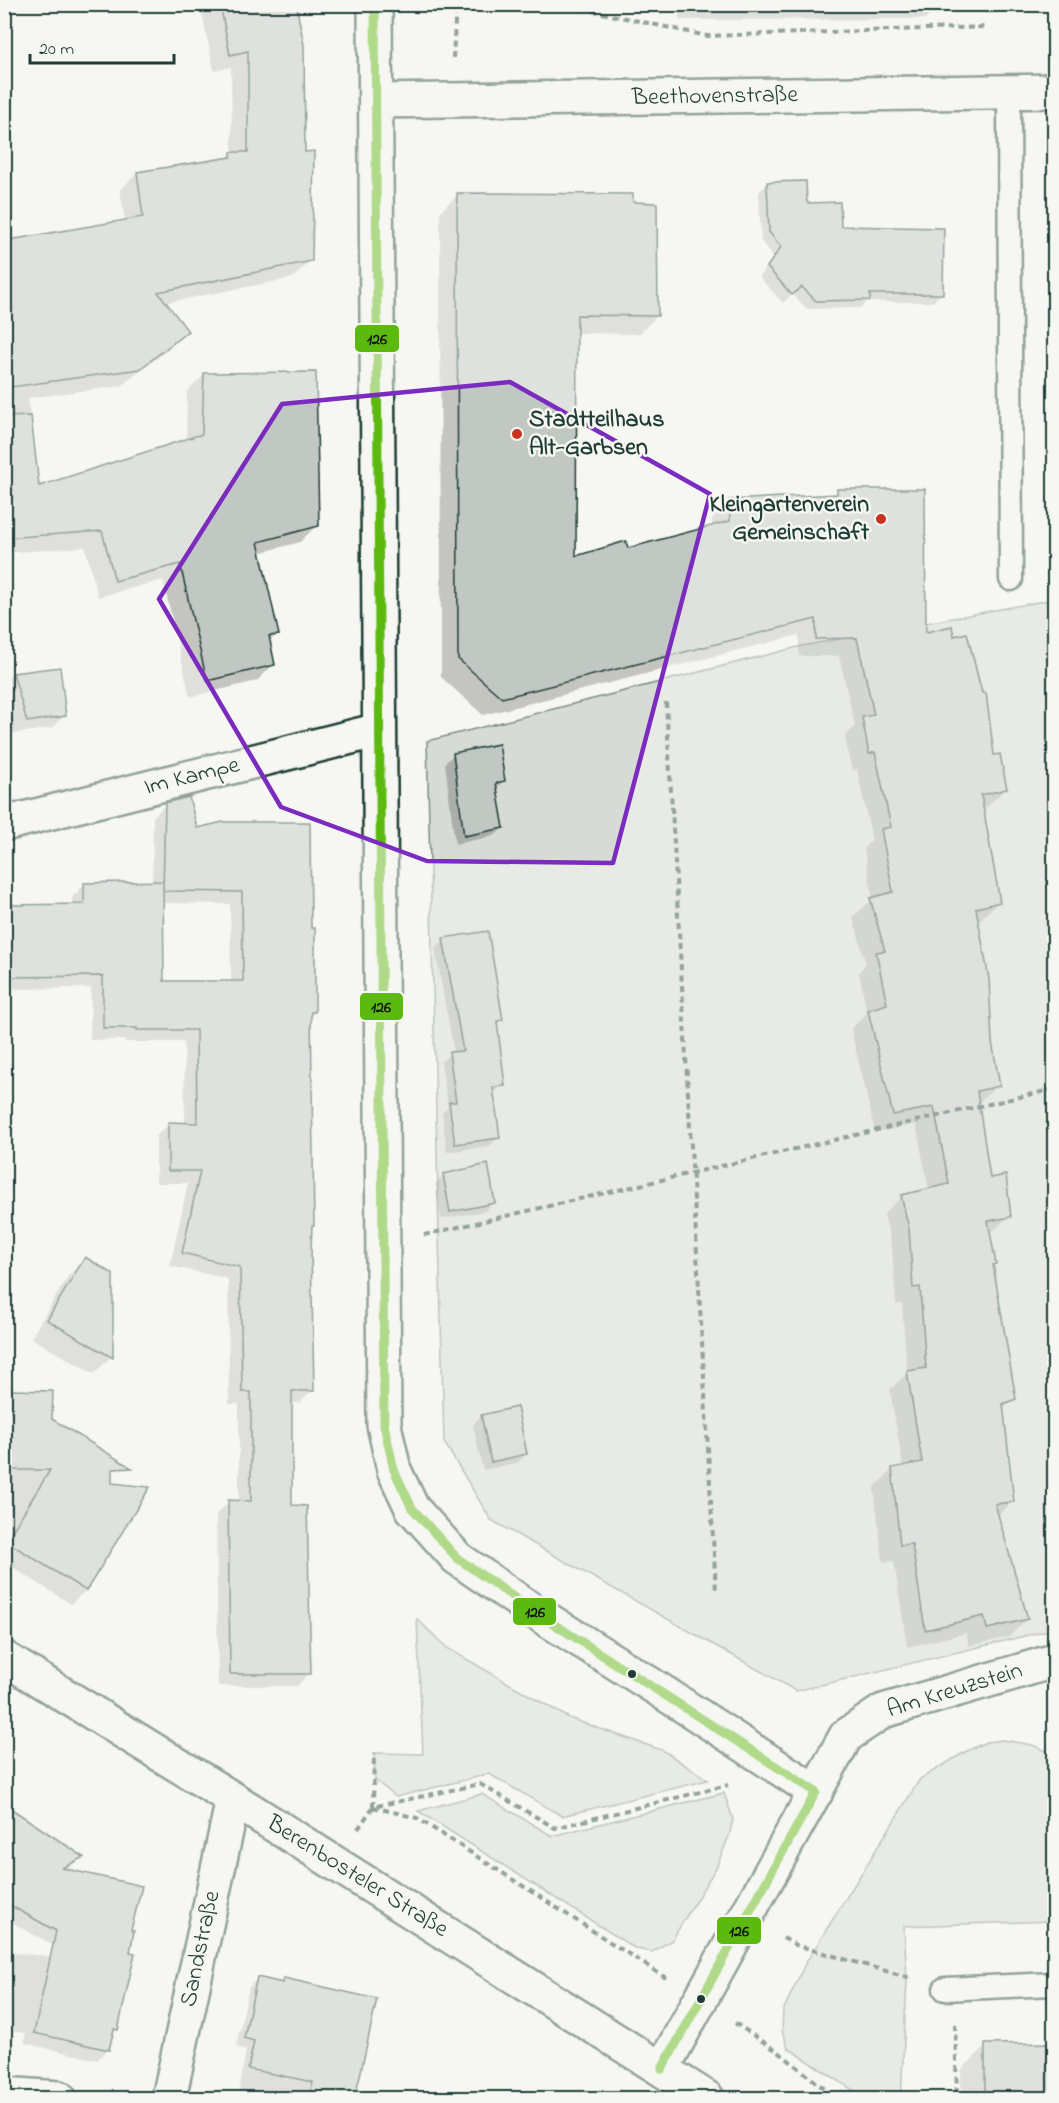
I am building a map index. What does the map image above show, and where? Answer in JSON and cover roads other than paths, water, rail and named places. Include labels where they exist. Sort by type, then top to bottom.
[{"type":"street","points":[[375,4],[384,1425],[394,1470],[411,1508],[458,1558],[532,1610],[816,1792]]},
{"type":"street","name":"Beethovenstraße","points":[[376,101],[450,98],[724,97],[1054,91]]},
{"type":"street","name":"Im Kampe","points":[[4,824],[379,730]]},
{"type":"street","name":"Berenbosteler Straße","points":[[4,1658],[233,1799],[707,2098]]},
{"type":"street","name":"Am Kreuzstein","points":[[662,2069],[846,1736],[883,1711],[1054,1661]]},
{"type":"street","name":"Sandstraße","points":[[169,2098],[233,1799]]},
{"type":"street","points":[[4,2094],[58,2098]]},
{"type":"lane","points":[[1009,92],[1011,579]]},
{"type":"lane","points":[[950,1989],[1054,1984]]},
{"type":"place","name":"Stadtteilhaus Alt-Garbsen","points":[[517,434]]},
{"type":"place","name":"Kleingartenverein Gemeinschaft","points":[[881,519]]}]
